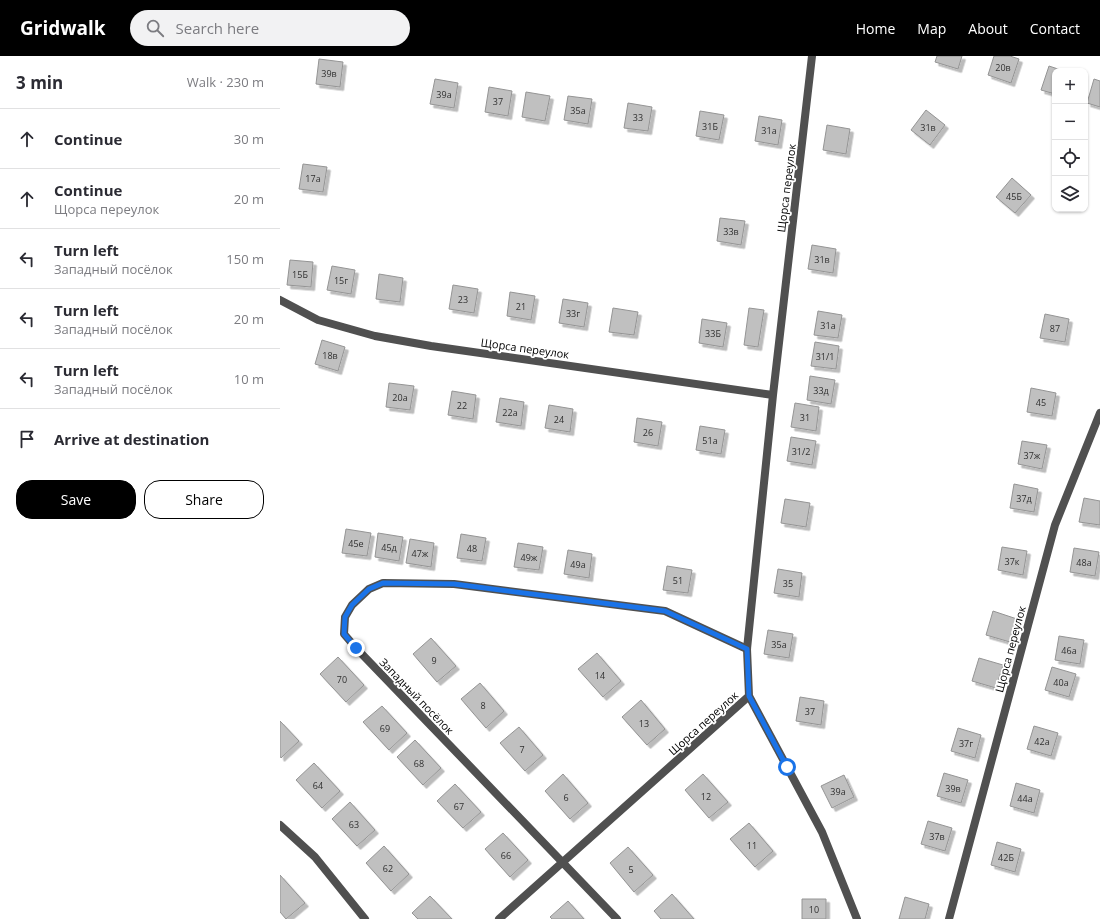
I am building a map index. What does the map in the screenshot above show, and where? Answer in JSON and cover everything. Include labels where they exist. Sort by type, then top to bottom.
[{"type":"street","name":"Щорса переулок","points":[[499,919],[749,696],[747,649],[773,395],[812,56]]},
{"type":"street","name":"Щорса переулок","points":[[280,300],[318,320],[375,336],[431,346],[773,395]]},
{"type":"street","name":"Щорса переулок","points":[[949,919],[1055,525],[1100,413]]},
{"type":"street","name":"Западный посёлок","points":[[618,919],[356,648],[344,634],[345,617],[352,605],[369,589],[383,583],[454,584],[665,611],[747,649]]},
{"type":"street","points":[[749,696],[822,832],[857,919]]},
{"type":"street","points":[[280,825],[315,856],[365,919]]},
{"type":"building","points":[[937,56],[962,56],[958,69],[935,62]]},
{"type":"building","points":[[994,56],[1010,56],[1019,59],[1011,83],[988,75]]},
{"type":"building","points":[[319,59],[343,62],[340,87],[316,84]]},
{"type":"building","points":[[1049,66],[1055,68],[1052,68],[1052,93],[1041,90]]},
{"type":"building","points":[[435,79],[458,83],[454,108],[430,104]]},
{"type":"building","points":[[1094,79],[1100,81],[1100,107],[1088,103]]},
{"type":"building","points":[[489,87],[512,91],[508,116],[485,112]]},
{"type":"building","points":[[526,92],[550,96],[545,121],[522,117]]},
{"type":"building","points":[[568,96],[592,99],[588,124],[564,120]]},
{"type":"building","points":[[628,103],[652,107],[648,131],[624,128]]},
{"type":"building","points":[[926,110],[945,125],[930,145],[911,130]]},
{"type":"building","points":[[700,111],[724,115],[719,140],[696,136]]},
{"type":"building","points":[[759,116],[782,120],[778,145],[755,141]]},
{"type":"building","points":[[827,125],[850,129],[846,154],[823,150]]},
{"type":"building","points":[[303,164],[327,167],[323,192],[299,189]]},
{"type":"building","points":[[1012,178],[1031,195],[1015,213],[996,197]]},
{"type":"building","points":[[720,218],[745,221],[741,245],[717,241]]},
{"type":"building","points":[[812,245],[836,249],[833,273],[808,269]]},
{"type":"building","points":[[290,260],[313,262],[311,287],[287,285]]},
{"type":"building","points":[[332,266],[355,270],[351,294],[327,290]]},
{"type":"building","points":[[379,274],[403,278],[400,302],[376,299]]},
{"type":"building","points":[[453,285],[478,289],[474,313],[449,309]]},
{"type":"building","points":[[510,292],[535,296],[531,320],[507,316]]},
{"type":"building","points":[[563,299],[588,303],[584,327],[559,323]]},
{"type":"building","points":[[613,308],[638,312],[634,335],[609,332]]},
{"type":"building","points":[[749,308],[764,310],[758,347],[744,345]]},
{"type":"building","points":[[818,311],[842,315],[838,338],[814,335]]},
{"type":"building","points":[[1045,314],[1069,319],[1065,342],[1040,338]]},
{"type":"building","points":[[702,319],[727,323],[723,347],[699,343]]},
{"type":"building","points":[[322,340],[345,347],[338,371],[315,364]]},
{"type":"building","points":[[815,342],[839,346],[836,369],[811,366]]},
{"type":"building","points":[[810,376],[835,380],[831,404],[807,400]]},
{"type":"building","points":[[389,383],[414,386],[410,410],[386,407]]},
{"type":"building","points":[[1031,388],[1056,393],[1052,416],[1027,412]]},
{"type":"building","points":[[452,391],[476,395],[473,419],[448,415]]},
{"type":"building","points":[[500,398],[524,402],[521,426],[496,422]]},
{"type":"building","points":[[795,403],[819,407],[816,431],[791,427]]},
{"type":"building","points":[[549,405],[573,409],[570,432],[545,428]]},
{"type":"building","points":[[637,418],[662,422],[658,446],[634,442]]},
{"type":"building","points":[[700,426],[725,430],[721,454],[696,450]]},
{"type":"building","points":[[791,437],[816,441],[812,465],[787,461]]},
{"type":"building","points":[[1022,441],[1047,445],[1042,469],[1018,464]]},
{"type":"building","points":[[1014,484],[1038,489],[1034,512],[1010,508]]},
{"type":"building","points":[[1084,498],[1100,501],[1100,525],[1079,522]]},
{"type":"building","points":[[785,499],[810,503],[806,527],[781,523]]},
{"type":"building","points":[[346,529],[371,533],[367,556],[342,553]]},
{"type":"building","points":[[378,533],[403,537],[399,561],[375,557]]},
{"type":"building","points":[[461,534],[486,538],[482,561],[457,558]]},
{"type":"building","points":[[410,539],[434,543],[431,567],[406,563]]},
{"type":"building","points":[[518,543],[543,547],[539,570],[514,567]]},
{"type":"building","points":[[1002,547],[1027,551],[1023,575],[998,570]]},
{"type":"building","points":[[1074,548],[1099,552],[1095,576],[1070,572]]},
{"type":"building","points":[[568,550],[592,554],[589,578],[564,574]]},
{"type":"building","points":[[667,566],[692,570],[688,593],[663,590]]},
{"type":"building","points":[[778,569],[802,573],[799,597],[774,593]]},
{"type":"building","points":[[993,611],[1017,619],[1010,642],[986,635]]},
{"type":"building","points":[[768,630],[793,634],[789,658],[764,654]]},
{"type":"building","points":[[1059,636],[1084,640],[1080,664],[1055,660]]},
{"type":"building","points":[[431,638],[456,666],[437,682],[413,654]]},
{"type":"building","points":[[597,653],[621,681],[603,697],[578,669]]},
{"type":"building","points":[[338,657],[364,685],[346,702],[320,674]]},
{"type":"building","points":[[979,658],[1003,665],[996,688],[972,681]]},
{"type":"building","points":[[1052,667],[1076,674],[1069,697],[1045,690]]},
{"type":"building","points":[[480,683],[504,711],[486,728],[461,699]]},
{"type":"building","points":[[800,697],[824,701],[821,725],[796,721]]},
{"type":"building","points":[[641,700],[665,729],[647,745],[622,717]]},
{"type":"building","points":[[382,706],[407,733],[389,750],[363,722]]},
{"type":"building","points":[[280,721],[299,741],[281,758],[280,756]]},
{"type":"building","points":[[1034,726],[1058,733],[1051,756],[1027,749]]},
{"type":"building","points":[[519,727],[543,755],[525,771],[500,743]]},
{"type":"building","points":[[958,728],[981,735],[975,758],[951,751]]},
{"type":"building","points":[[415,740],[441,768],[423,785],[397,757]]},
{"type":"building","points":[[314,763],[340,791],[322,808],[296,780]]},
{"type":"building","points":[[944,773],[968,780],[961,803],[937,796]]},
{"type":"building","points":[[563,774],[588,803],[570,819],[545,791]]},
{"type":"building","points":[[703,774],[728,802],[709,818],[685,790]]},
{"type":"building","points":[[844,775],[854,797],[832,808],[821,786]]},
{"type":"building","points":[[1016,783],[1040,790],[1034,813],[1010,806]]},
{"type":"building","points":[[455,784],[481,812],[463,828],[437,801]]},
{"type":"building","points":[[350,802],[375,830],[357,846],[332,819]]},
{"type":"building","points":[[928,821],[952,828],[945,851],[921,844]]},
{"type":"building","points":[[749,823],[773,851],[755,867],[730,839]]},
{"type":"building","points":[[503,833],[528,860],[510,877],[485,849]]},
{"type":"building","points":[[997,842],[1021,849],[1015,872],[991,865]]},
{"type":"building","points":[[384,846],[409,874],[391,891],[366,863]]},
{"type":"building","points":[[628,847],[653,875],[634,892],[610,863]]},
{"type":"building","points":[[280,875],[305,903],[286,919],[280,912]]},
{"type":"building","points":[[672,894],[694,919],[661,919],[654,911]]},
{"type":"building","points":[[430,896],[452,919],[418,919],[412,913]]},
{"type":"building","points":[[905,897],[929,904],[925,919],[899,919]]},
{"type":"building","points":[[802,899],[826,899],[826,919],[802,919]]},
{"type":"building","points":[[568,901],[584,919],[552,919],[550,917]]},
{"type":"route","points":[[356,648],[344,634],[345,617],[352,605],[369,589],[383,583],[454,584],[665,611],[747,649],[749,696],[787,767]]}]
